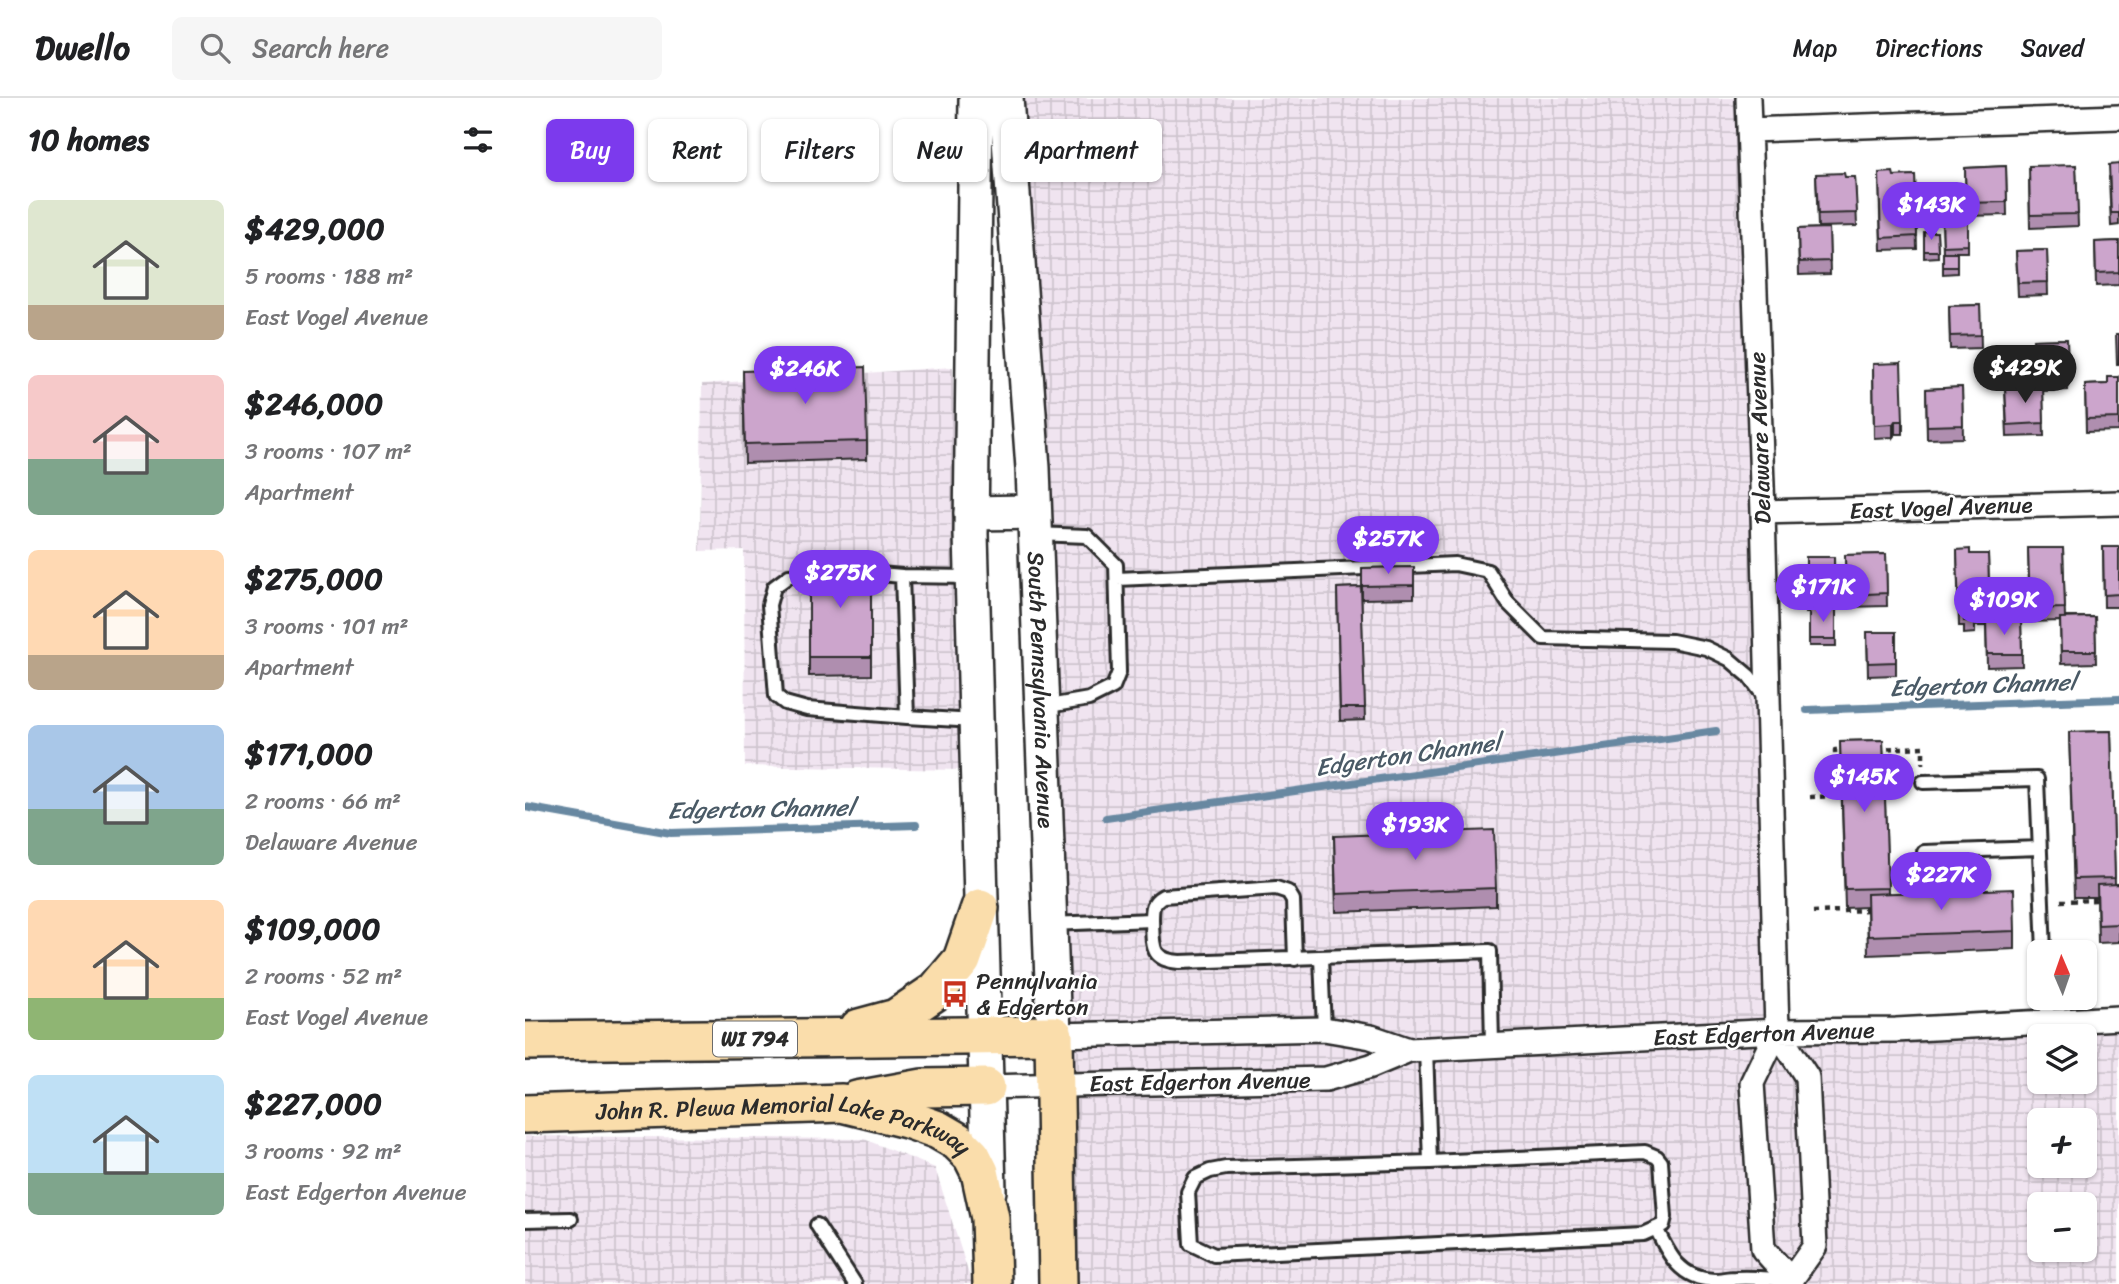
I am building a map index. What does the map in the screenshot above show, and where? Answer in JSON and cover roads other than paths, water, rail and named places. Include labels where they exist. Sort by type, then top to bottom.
[{"type":"main road","points":[[976,98],[971,577],[992,1284]]},
{"type":"main road","name":"South Pennsylvania Avenue","points":[[1006,98],[1029,415],[1034,523],[1054,1035],[1058,1284]]},
{"type":"main road","points":[[971,513],[1034,523]]},
{"type":"main road","points":[[819,1038],[896,1018],[936,991],[962,960],[980,908]]},
{"type":"main road","name":"WI 794","points":[[525,1041],[1054,1035]]},
{"type":"main road","points":[[842,1103],[923,1088],[986,1087]]},
{"type":"main road","name":"John R. Plewa Memorial Lake Parkway","points":[[525,1114],[842,1103],[907,1119],[939,1130],[957,1141],[972,1156],[980,1172],[990,1218]]},
{"type":"street","name":"Delaware Avenue","points":[[1748,98],[1763,512],[1777,1031]]},
{"type":"street","points":[[1749,130],[2119,117]]},
{"type":"street","name":"East Vogel Avenue","points":[[1763,512],[2119,503]]},
{"type":"street","name":"East Edgerton Avenue","points":[[986,1087],[1326,1079],[1418,1049],[1777,1031],[1896,1030],[2119,1018]]},
{"type":"street","name":"East Edgerton Avenue","points":[[1054,1035],[1324,1029],[1418,1049]]},
{"type":"street","points":[[1777,1031],[1807,1077],[1815,1246],[1792,1282],[1763,1249],[1752,1083],[1777,1031]]},
{"type":"lane","points":[[1034,523],[1087,536],[1116,565],[1117,579],[1119,672],[1113,687],[1089,699],[1042,707]]},
{"type":"lane","points":[[1117,579],[1454,564],[1488,571],[1508,603],[1543,638],[1672,641],[1706,648],[1729,659],[1749,676],[1768,701]]},
{"type":"lane","points":[[971,577],[902,576],[866,571],[789,576],[774,587],[769,605],[776,696],[785,703],[807,709],[975,721]]},
{"type":"lane","points":[[902,576],[907,717]]},
{"type":"lane","points":[[1923,782],[2037,779],[2044,940]]},
{"type":"lane","points":[[1924,852],[2040,848]]},
{"type":"lane","points":[[1295,959],[1293,900],[1289,892],[1276,888],[1163,896],[1155,900],[1152,906],[1153,947],[1158,957],[1167,961],[1295,959],[1490,951],[1492,1045]]},
{"type":"lane","points":[[1050,924],[1152,920]]},
{"type":"lane","points":[[1321,958],[1324,1029]]},
{"type":"lane","points":[[2046,1010],[2047,1022]]},
{"type":"lane","points":[[1418,1049],[1430,1162]]},
{"type":"lane","points":[[1645,1152],[1657,1157],[1661,1162],[1665,1217],[1663,1225],[1643,1234],[1214,1255],[1191,1244],[1188,1192],[1195,1178],[1210,1171],[1226,1168],[1430,1162],[1645,1152]]},
{"type":"lane","points":[[525,1220],[572,1219]]},
{"type":"lane","points":[[817,1225],[855,1284]]},
{"type":"lane","points":[[1656,1228],[1670,1257],[1680,1268],[1695,1276],[1712,1280],[1735,1278],[1792,1282]]},
{"type":"waterway","name":"Edgerton Channel","points":[[1807,710],[2119,699]]},
{"type":"waterway","name":"Edgerton Channel","points":[[1106,818],[1716,731]]},
{"type":"waterway","name":"Edgerton Channel","points":[[525,807],[671,833],[916,825]]},
{"type":"place","name":"Pennylvania & Edgerton","points":[[955,994]]}]
